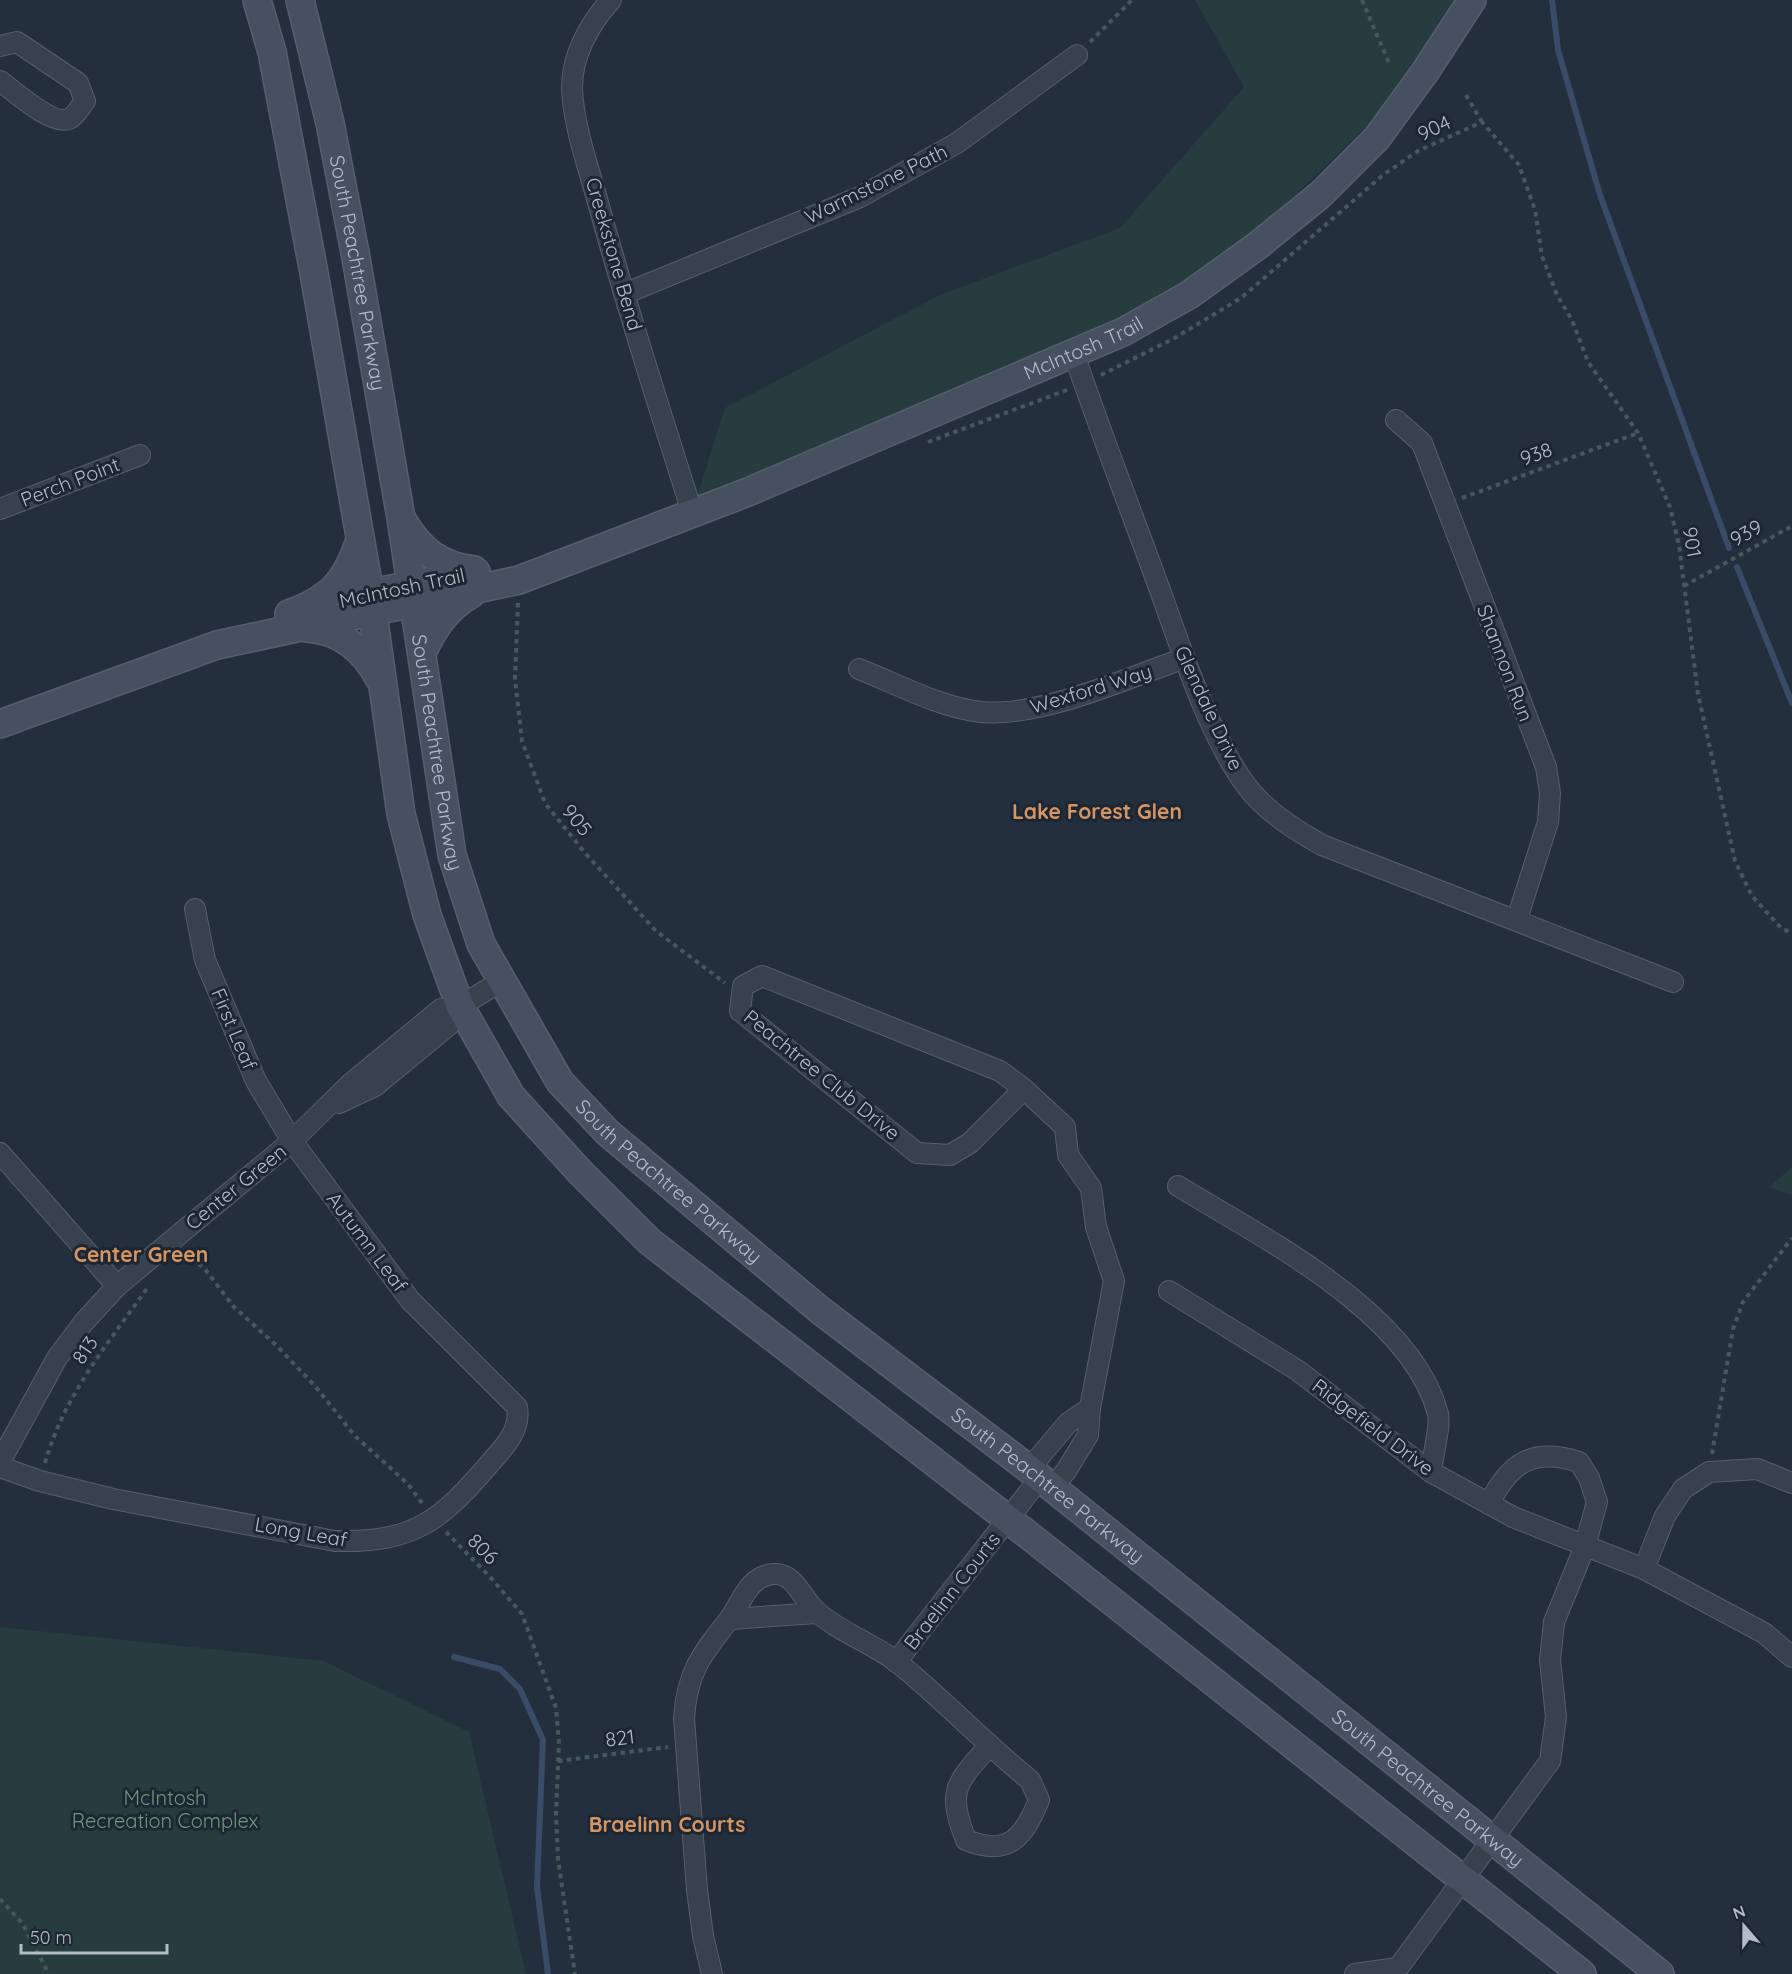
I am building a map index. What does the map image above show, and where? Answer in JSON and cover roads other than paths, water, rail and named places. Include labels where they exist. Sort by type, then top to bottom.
[{"type":"main road","points":[[257,0],[272,52],[371,602],[401,814],[427,915],[460,1006],[511,1096],[580,1172],[650,1241],[1008,1520],[1455,1890],[1582,1974]]},
{"type":"main road","name":"South Peachtree Parkway","points":[[300,0],[330,123],[401,518],[452,855],[481,944],[500,982],[560,1082],[608,1133],[820,1311],[1497,1830],[1660,1974]]},
{"type":"main road","name":"McIntosh Trail","points":[[0,724],[290,620],[479,581],[592,549],[748,492],[1123,332],[1189,295],[1257,246],[1320,195],[1377,138],[1425,72],[1472,0]]},
{"type":"main road","points":[[401,518],[414,540],[433,557],[479,581],[453,605],[434,627],[422,653]]},
{"type":"main road","points":[[290,620],[336,588],[352,566],[360,540]]},
{"type":"main road","points":[[290,620],[320,628],[347,639],[369,659],[382,685]]},
{"type":"street","name":"Creekstone Bend","points":[[611,0],[601,10],[585,38],[574,64],[572,91],[585,152],[624,294],[692,512]]},
{"type":"street","points":[[0,46],[17,42],[78,82],[85,102],[70,118],[62,120],[47,115],[0,81]]},
{"type":"street","name":"Warmstone Path","points":[[624,294],[860,197],[957,143],[1077,55]]},
{"type":"street","name":"Glendale Drive","points":[[1074,354],[1185,658],[1236,770],[1253,794],[1274,814],[1297,831],[1322,845],[1517,919],[1672,982]]},
{"type":"street","name":"Shannon Run","points":[[1396,420],[1422,443],[1546,767],[1550,793],[1548,822],[1517,919]]},
{"type":"street","name":"Perch Point","points":[[0,509],[140,455]]},
{"type":"street","name":"Wexford Way","points":[[859,669],[948,704],[980,712],[1009,712],[1038,709],[1185,658]]},
{"type":"street","name":"First Leaf","points":[[195,909],[205,960],[256,1081],[292,1142]]},
{"type":"street","name":"Peachtree Club Drive","points":[[1024,1089],[970,1143],[950,1155],[917,1153],[740,1011],[739,999],[743,986],[762,976],[1000,1071],[1024,1089],[1065,1126],[1068,1155],[1091,1188],[1096,1227],[1114,1281],[1090,1408],[1088,1435],[1066,1471],[1040,1478]]},
{"type":"street","points":[[460,1006],[500,982]]},
{"type":"street","name":"Center Green","points":[[0,1461],[57,1358],[84,1322],[117,1286],[292,1142],[323,1111],[375,1086],[449,1025],[460,1006]]},
{"type":"street","name":"Autumn Leaf","points":[[292,1142],[410,1300],[449,1338]]},
{"type":"street","points":[[0,1153],[117,1286]]},
{"type":"street","points":[[1178,1186],[1323,1275],[1393,1335],[1429,1387],[1439,1417],[1431,1473]]},
{"type":"street","name":"Ridgefield Drive","points":[[1169,1291],[1297,1370],[1431,1473],[1513,1517],[1644,1569],[1764,1633],[1792,1657]]},
{"type":"street","name":"Long Leaf","points":[[0,1467],[40,1481],[113,1499],[335,1541],[369,1542],[419,1527],[434,1520],[462,1495],[516,1429],[519,1419],[517,1407],[449,1338]]},
{"type":"street","points":[[1040,1478],[1068,1423],[1090,1408]]},
{"type":"street","points":[[1355,1974],[1399,1971],[1497,1830],[1550,1761],[1556,1717],[1550,1660],[1554,1622],[1585,1546],[1597,1502],[1589,1478],[1579,1462],[1557,1455],[1538,1457],[1518,1465],[1499,1483],[1489,1504]]},
{"type":"street","points":[[1644,1569],[1665,1516],[1683,1489],[1709,1472],[1757,1469],[1792,1484]]},
{"type":"street","name":"Braelinn Courts","points":[[896,1662],[1040,1478]]},
{"type":"street","name":"Braelinn Courts","points":[[711,1974],[697,1890],[686,1745],[686,1691],[711,1641],[730,1619],[748,1587],[760,1578],[775,1574],[786,1576],[794,1582],[817,1612],[896,1662],[1030,1780],[1039,1800],[1028,1826],[1007,1845],[986,1848],[966,1840],[956,1813],[956,1788],[989,1746]]},
{"type":"street","points":[[730,1619],[817,1612]]},
{"type":"waterway","points":[[1552,0],[1558,50],[1600,195],[1729,548]]},
{"type":"waterway","points":[[1737,567],[1792,703]]},
{"type":"waterway","points":[[454,1657],[500,1669],[520,1689],[543,1740],[537,1887],[548,1974]]},
{"type":"district","name":"Lake Forest Glen","points":[[1097,812]]},
{"type":"district","name":"Center Green","points":[[141,1255]]},
{"type":"district","name":"Braelinn Courts","points":[[667,1825]]},
{"type":"park label","name":"McIntosh Recreation Complex","points":[[165,1810]]}]
